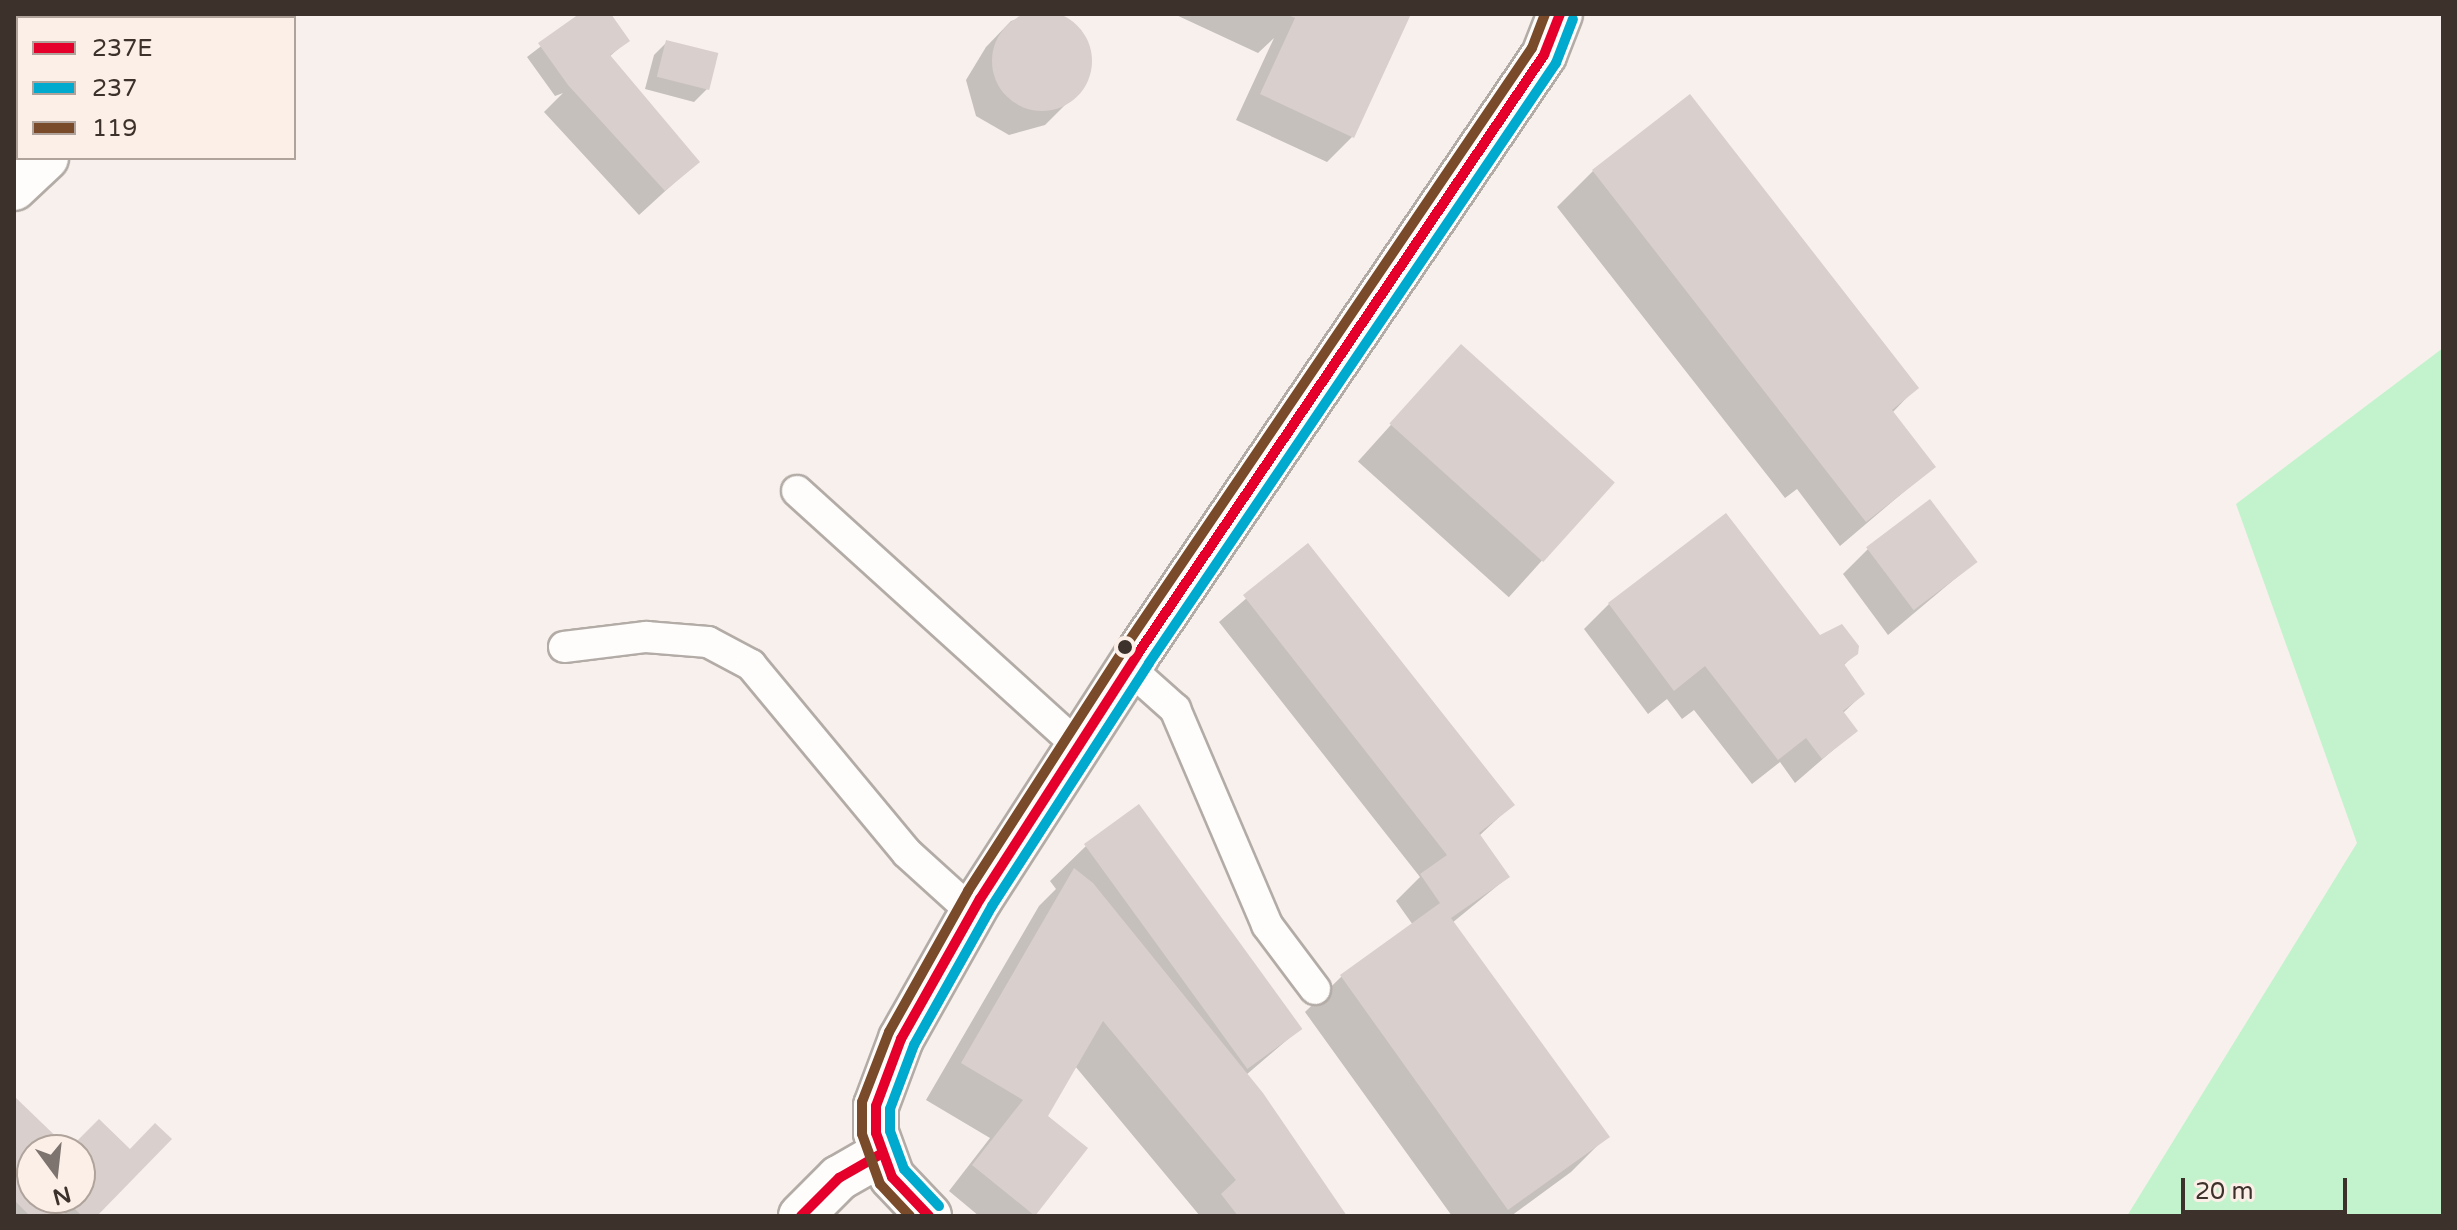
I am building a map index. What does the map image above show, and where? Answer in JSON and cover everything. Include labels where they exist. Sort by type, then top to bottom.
[{"type":"main road","points":[[929,1216],[892,1177],[881,1154],[876,1106],[896,1053],[972,912],[1129,668],[1544,55],[1560,14]]},
{"type":"main road","points":[[14,188],[44,160]]},
{"type":"main road","points":[[801,1216],[839,1178],[881,1154]]},
{"type":"lane","points":[[797,491],[1080,748]]},
{"type":"lane","points":[[564,647],[646,637],[708,642],[751,665],[907,853],[972,912]]},
{"type":"lane","points":[[1129,668],[1175,709],[1267,925],[1315,989]]},
{"type":"green space","points":[[2443,348],[2443,1216],[2127,1216],[2357,843],[2236,504]]},
{"type":"building","points":[[1042,11],[1061,15],[1078,25],[1088,42],[1092,61],[1088,80],[1078,97],[1061,107],[1042,111],[1023,107],[1006,97],[996,80],[992,61],[996,42],[1006,25],[1023,15]]},
{"type":"building","points":[[14,14],[37,16],[16,16],[14,86]]},
{"type":"building","points":[[579,14],[611,14],[630,41],[610,55],[700,162],[665,191],[568,85],[538,43]]},
{"type":"building","points":[[1286,14],[1411,14],[1354,138],[1260,94],[1295,18]]},
{"type":"building","points":[[666,40],[718,53],[709,90],[657,77]]},
{"type":"building","points":[[1690,94],[1919,388],[1892,410],[1936,467],[1866,522],[1592,170]]},
{"type":"building","points":[[1461,344],[1615,483],[1543,562],[1389,424]]},
{"type":"building","points":[[1930,499],[1978,562],[1914,610],[1866,547]]},
{"type":"building","points":[[1726,513],[1820,635],[1842,624],[1859,646],[1858,654],[1844,664],[1865,694],[1843,711],[1858,731],[1822,759],[1806,738],[1778,760],[1705,666],[1674,691],[1608,603]]},
{"type":"building","points":[[1308,543],[1515,805],[1479,833],[1510,877],[1451,918],[1610,1137],[1508,1210],[1340,975],[1440,903],[1420,874],[1447,855],[1243,595]]},
{"type":"building","points":[[1139,804],[1302,1029],[1247,1069],[1084,844]]},
{"type":"building","points":[[1074,868],[1093,883],[1263,1093],[1347,1216],[1238,1216],[1221,1194],[1236,1180],[1103,1021],[1048,1116],[1088,1148],[1035,1216],[972,1165],[1023,1100],[961,1063]]},
{"type":"building","points":[[16,1098],[53,1134],[16,1134],[16,1202],[14,1200]]},
{"type":"building","points":[[99,1119],[130,1149],[155,1123],[172,1139],[97,1216],[80,1214],[96,1214],[96,1134],[84,1134]]},
{"type":"building","points":[[28,1214],[64,1214],[62,1216]]},
{"type":"transit line","name":"119","points":[[910,1216],[880,1184],[862,1134],[862,1102],[889,1032],[968,891],[1125,647],[1532,48],[1545,14]]},
{"type":"transit line","name":"237E","points":[[929,1216],[892,1177],[876,1133],[876,1106],[901,1039],[980,899],[1137,655],[1544,55],[1560,14]]},
{"type":"transit line","name":"237","points":[[939,1206],[904,1169],[890,1131],[890,1109],[914,1045],[992,906],[1149,663],[1556,63],[1573,19]]},
{"type":"transit line","name":"237E","points":[[801,1216],[839,1178],[881,1154]]}]
